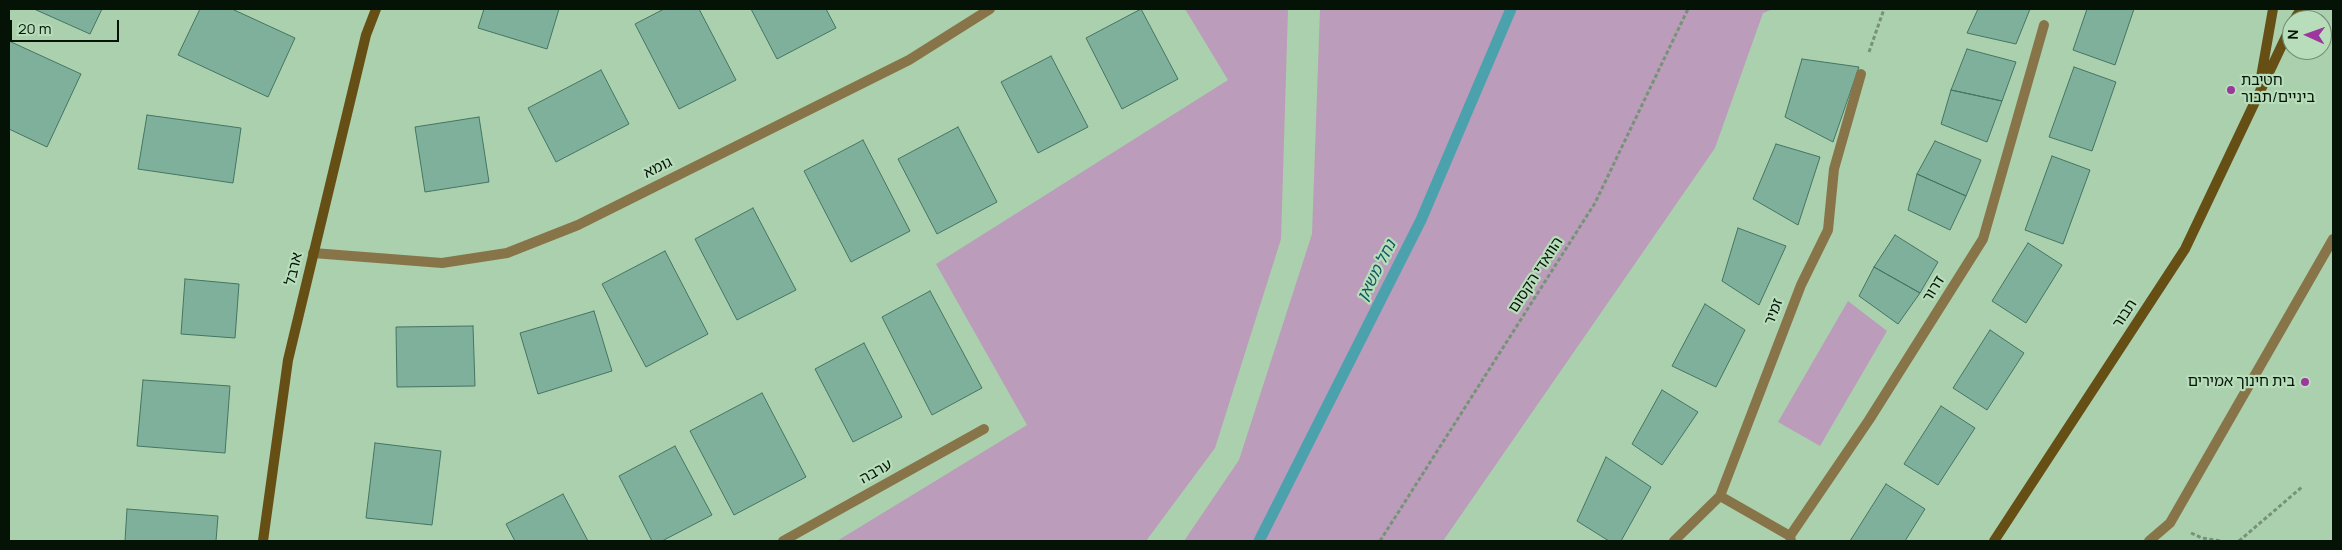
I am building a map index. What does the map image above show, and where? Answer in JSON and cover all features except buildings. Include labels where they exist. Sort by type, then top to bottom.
[{"type":"street","name":"ארבל","points":[[263,541],[288,360],[312,253],[366,35],[376,9]]},
{"type":"street","name":"גומא","points":[[312,253],[442,263],[507,252],[578,225],[909,60],[990,9]]},
{"type":"street","name":"תבור","points":[[2259,91],[2273,9]]},
{"type":"street","name":"דרור","points":[[1791,539],[1869,420],[1983,239],[2044,25]]},
{"type":"street","name":"תבור","points":[[1994,541],[2185,250],[2282,44]]},
{"type":"street","name":"זמיר","points":[[1674,541],[1720,496],[1801,285],[1828,230],[1834,170],[1862,74]]},
{"type":"street","points":[[2149,541],[2170,524],[2333,239]]},
{"type":"street","name":"ערבה","points":[[784,541],[984,429]]},
{"type":"street","points":[[1720,496],[1791,539]]},
{"type":"path","name":"הוואדי הקסום","points":[[1380,541],[1595,203],[1689,9]]},
{"type":"path","points":[[1862,74],[1884,9]]},
{"type":"path","points":[[2240,541],[2302,487]]},
{"type":"path","points":[[2170,524],[2202,538],[2221,541]]},
{"type":"shaded area","points":[[1185,9],[1288,9],[1281,239],[1215,448],[1146,541],[837,541],[1027,425],[936,264],[1228,80]]},
{"type":"shaded area","points":[[1320,9],[1773,9],[1763,13],[1715,148],[1443,541],[1184,541],[1239,460],[1312,234]]},
{"type":"shaded area","points":[[1848,301],[1887,331],[1820,446],[1778,422]]},
{"type":"waterway","name":"נחל משאן","points":[[1259,541],[1421,220],[1511,9]]},
{"type":"place","name":"חטיבת ביניים/תבור","points":[[2231,90]]},
{"type":"place","name":"בית חינוך אמירים","points":[[2305,382]]}]
